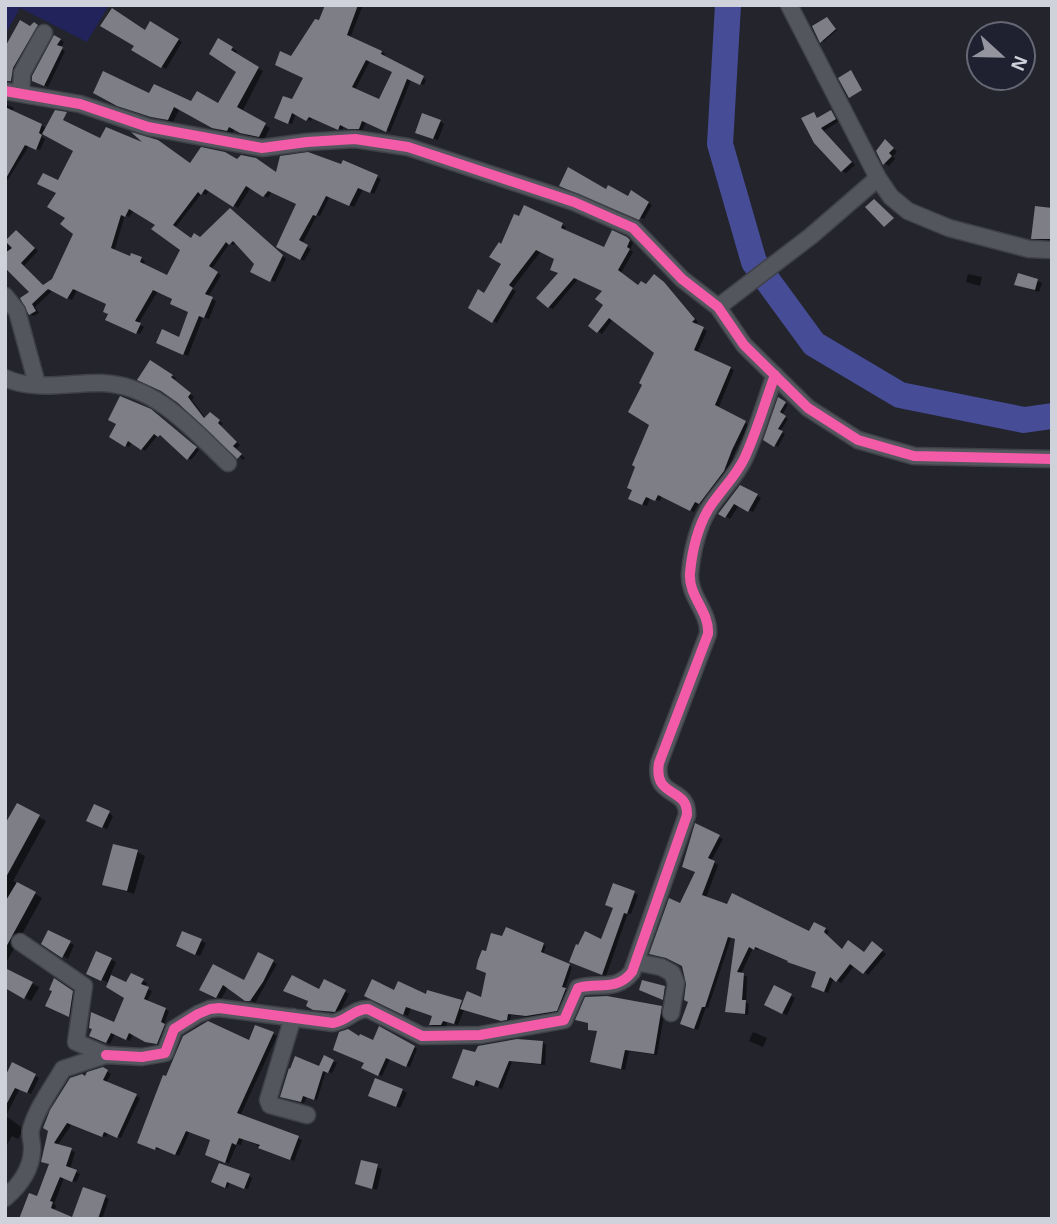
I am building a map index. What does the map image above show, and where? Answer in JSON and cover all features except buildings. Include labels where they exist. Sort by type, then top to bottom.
[{"type":"street","points":[[789,5],[878,178],[891,197],[908,211],[949,228],[1029,250],[1052,250]]},
{"type":"street","points":[[44,33],[13,91],[80,104],[148,127],[262,148],[355,139],[408,147],[574,202],[633,228],[682,279],[723,303],[744,345],[808,408],[858,440],[914,456],[1052,459]]},
{"type":"street","points":[[723,303],[811,236],[878,178]]},
{"type":"street","points":[[5,296],[17,311],[37,384]]},
{"type":"street","points":[[20,942],[84,986],[76,1042],[106,1055],[142,1057],[165,1053],[174,1029],[210,1009],[333,1023],[345,1021],[360,1009],[368,1009],[422,1036],[480,1034],[564,1020],[578,988],[619,984],[632,972],[687,815],[684,801],[661,785],[657,773],[708,634],[709,625],[692,590],[689,575],[696,537],[709,509],[745,457],[775,375]]},
{"type":"street","points":[[5,378],[62,386],[102,383],[128,387],[168,406],[228,463]]},
{"type":"street","points":[[636,962],[661,967],[672,973],[676,983],[671,1013]]},
{"type":"street","points":[[293,1017],[268,1100],[270,1105],[307,1115]]},
{"type":"street","points":[[5,1198],[17,1188],[30,1165],[33,1148],[30,1132],[37,1114],[63,1069],[106,1055]]},
{"type":"shaded area","points":[[5,5],[109,5],[87,42],[20,8],[5,35]]},
{"type":"waterway","points":[[728,5],[720,144],[754,262],[814,344],[900,395],[1024,420],[1052,416]]},
{"type":"cycle path","points":[[5,91],[80,104],[148,127],[262,148],[355,139],[408,147],[574,202],[633,228],[682,279],[718,307],[744,345],[808,408],[858,440],[914,456],[1052,459]]},
{"type":"cycle path","points":[[106,1055],[142,1057],[165,1053],[174,1029],[198,1014],[219,1008],[333,1023],[368,1009],[422,1036],[480,1035],[564,1020],[578,988],[620,982],[632,972],[687,815],[682,800],[661,782],[659,763],[708,634],[706,618],[690,581],[696,541],[708,510],[745,457],[775,375]]}]
